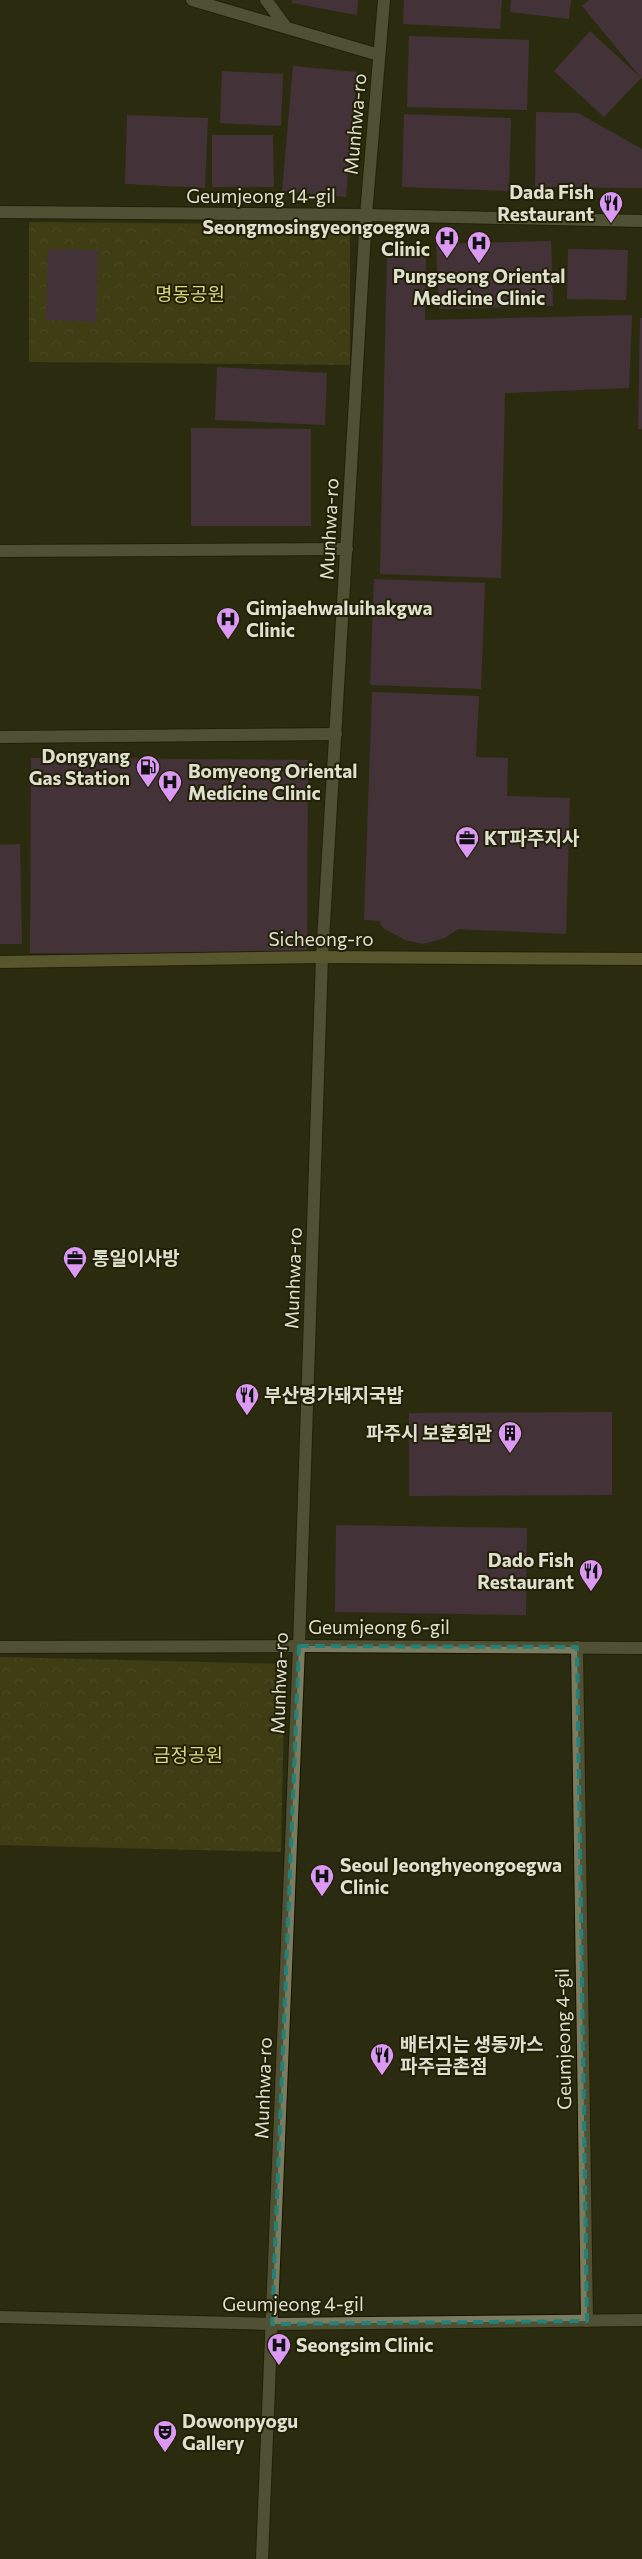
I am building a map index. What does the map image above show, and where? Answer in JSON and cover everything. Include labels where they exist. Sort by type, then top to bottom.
[{"type":"street","points":[[192,0],[379,55]]},
{"type":"street","points":[[266,0],[286,27]]},
{"type":"street","name":"Munhwa-ro","points":[[262,2559],[299,1646],[322,957],[366,215],[384,0]]},
{"type":"street","name":"Geumjeong 14-gil","points":[[0,212],[366,215],[642,221]]},
{"type":"street","points":[[0,551],[347,549]]},
{"type":"street","points":[[0,737],[336,734]]},
{"type":"street","name":"Sicheong-ro","points":[[0,962],[322,957],[642,959]]},
{"type":"street","name":"Geumjeong 6-gil","points":[[0,1647],[642,1648]]},
{"type":"street","name":"Geumjeong 4-gil","points":[[577,1647],[587,2321]]},
{"type":"street","name":"Geumjeong 4-gil","points":[[0,2317],[272,2324],[642,2320]]},
{"type":"highlighted area","points":[[299,1646],[577,1647],[587,2321],[272,2324]]},
{"type":"green space","name":"명동공원","points":[[29,222],[350,225],[350,365],[29,362]]},
{"type":"green space","name":"금정공원","points":[[0,1657],[285,1664],[281,1852],[0,1845]]},
{"type":"building","points":[[292,0],[358,0],[357,15],[292,3]]},
{"type":"building","points":[[404,0],[502,0],[500,29],[403,24]]},
{"type":"building","points":[[511,0],[571,0],[569,19],[510,12]]},
{"type":"building","points":[[589,0],[642,0],[642,79],[582,6]]},
{"type":"building","points":[[590,31],[641,78],[604,117],[554,71]]},
{"type":"building","points":[[409,36],[529,40],[527,110],[407,107]]},
{"type":"building","points":[[293,66],[357,72],[346,197],[282,191]]},
{"type":"building","points":[[222,71],[283,74],[281,126],[220,123]]},
{"type":"building","points":[[536,112],[578,113],[642,149],[642,188],[535,187]]},
{"type":"building","points":[[404,114],[511,118],[509,191],[402,187]]},
{"type":"building","points":[[127,115],[208,118],[205,188],[125,184]]},
{"type":"building","points":[[212,135],[273,135],[274,187],[212,187]]},
{"type":"building","points":[[551,241],[553,306],[439,309],[436,244]]},
{"type":"building","points":[[48,249],[98,250],[96,322],[46,320]]},
{"type":"building","points":[[568,249],[628,250],[626,300],[567,299]]},
{"type":"building","points":[[387,254],[426,255],[425,320],[632,315],[629,388],[505,393],[501,578],[380,574]]},
{"type":"building","points":[[640,318],[642,318],[642,429],[638,429]]},
{"type":"building","points":[[217,367],[327,373],[325,425],[215,420]]},
{"type":"building","points":[[191,428],[311,429],[311,526],[191,526]]},
{"type":"building","points":[[374,579],[485,583],[481,689],[370,685]]},
{"type":"building","name":"KT파주지사","points":[[372,692],[479,696],[476,757],[508,758],[507,796],[570,798],[566,934],[458,929],[445,938],[423,944],[405,940],[383,928],[379,921],[364,920]]},
{"type":"building","points":[[31,758],[308,760],[307,955],[30,953]]},
{"type":"building","points":[[20,844],[22,944],[0,944],[0,845]]},
{"type":"building","name":"파주시 보훈회관","points":[[612,1412],[612,1495],[409,1496],[409,1413]]},
{"type":"building","points":[[336,1525],[527,1528],[526,1615],[335,1612]]},
{"type":"place","name":"Dada Fish Restaurant","points":[[611,224]]},
{"type":"place","name":"Seongmosingyeongoegwa Clinic","points":[[447,259]]},
{"type":"place","name":"Pungseong Oriental Medicine Clinic","points":[[479,264]]},
{"type":"place","name":"Gimjaehwaluihakgwa Clinic","points":[[228,640]]},
{"type":"place","name":"Dongyang Gas Station","points":[[148,788]]},
{"type":"place","name":"Bomyeong Oriental Medicine Clinic","points":[[170,803]]},
{"type":"place","name":"KT파주지사","points":[[467,859]]},
{"type":"place","name":"통일이사방","points":[[75,1279]]},
{"type":"place","name":"부산명가돼지국밥","points":[[247,1416]]},
{"type":"place","name":"파주시 보훈회관","points":[[510,1454]]},
{"type":"place","name":"Dado Fish Restaurant","points":[[591,1592]]},
{"type":"place","name":"Seoul Jeonghyeongoegwa Clinic","points":[[322,1897]]},
{"type":"place","name":"배터지는 생동까스 파주금촌점","points":[[382,2076]]},
{"type":"place","name":"Seongsim Clinic","points":[[279,2366]]},
{"type":"place","name":"Dowonpyogu Gallery","points":[[165,2453]]}]
